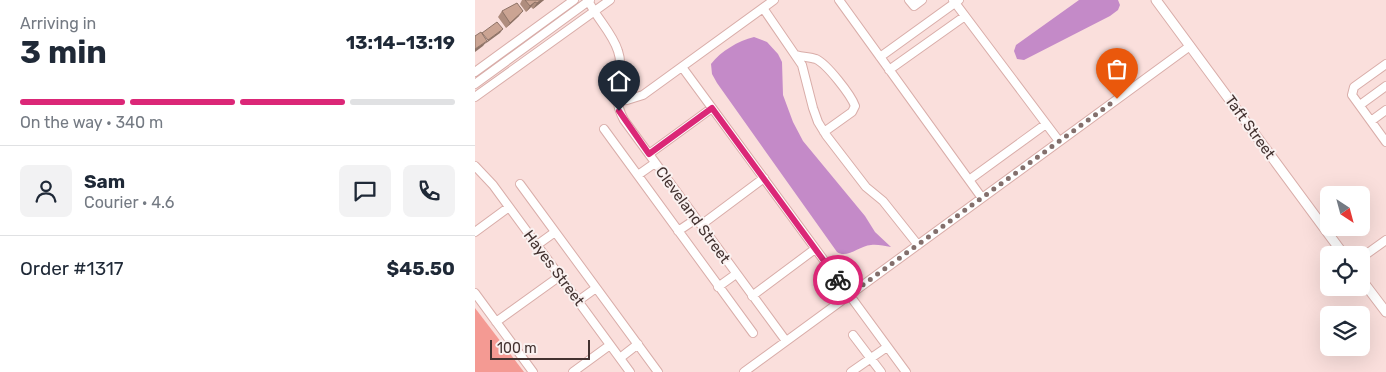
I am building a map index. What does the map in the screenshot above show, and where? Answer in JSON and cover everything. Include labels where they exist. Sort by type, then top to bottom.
[{"type":"main road","name":"Taft Street","points":[[1156,0],[1337,246]]},
{"type":"main road","points":[[1370,291],[1386,312]]},
{"type":"street","points":[[475,72],[574,0]]},
{"type":"street","points":[[475,84],[588,0],[619,52],[620,64],[616,100],[627,100],[643,95],[775,0]]},
{"type":"street","points":[[475,98],[610,0]]},
{"type":"street","points":[[839,0],[982,198]]},
{"type":"street","points":[[909,0],[913,6],[922,0]]},
{"type":"street","points":[[880,57],[955,1],[1059,141]]},
{"type":"street","points":[[763,8],[797,55],[802,65],[813,108],[824,132],[866,187],[883,201],[918,244]]},
{"type":"street","points":[[889,70],[965,16]]},
{"type":"street","points":[[744,372],[1190,46]]},
{"type":"street","points":[[797,55],[818,60],[827,68],[852,99],[855,106],[852,112],[824,132]]},
{"type":"street","points":[[1384,136],[1352,95],[1355,88],[1386,64]]},
{"type":"street","points":[[682,67],[906,372]]},
{"type":"street","points":[[1360,105],[1386,86]]},
{"type":"street","name":"Cleveland Street","points":[[616,100],[624,120],[786,341]]},
{"type":"street","points":[[649,154],[712,108]]},
{"type":"street","points":[[1371,121],[1386,110]]},
{"type":"street","points":[[969,180],[1046,124]]},
{"type":"street","points":[[604,129],[753,333]]},
{"type":"street","points":[[638,175],[655,163]]},
{"type":"street","name":"Hayes Street","points":[[475,166],[493,185],[630,372]]},
{"type":"street","points":[[678,231],[698,222],[764,178]]},
{"type":"street","points":[[521,184],[658,372]]},
{"type":"street","points":[[475,232],[509,207]]},
{"type":"street","points":[[537,245],[555,232]]},
{"type":"street","points":[[1370,252],[1386,240]]},
{"type":"street","points":[[752,296],[815,249]]},
{"type":"street","points":[[718,287],[737,274]]},
{"type":"street","points":[[496,322],[560,276]]},
{"type":"street","points":[[579,301],[596,288]]},
{"type":"street","points":[[475,293],[533,372]]},
{"type":"street","points":[[853,335],[881,372]]},
{"type":"street","points":[[573,372],[610,344]]},
{"type":"street","points":[[620,358],[638,344]]},
{"type":"street","points":[[851,372],[887,347]]},
{"type":"shaded area","points":[[1079,0],[1118,0],[1120,5],[1118,10],[1110,16],[1024,60],[1017,59],[1014,51],[1016,45]]},
{"type":"shaded area","points":[[754,37],[767,42],[778,54],[782,62],[783,95],[793,122],[803,141],[865,216],[875,232],[891,247],[873,245],[845,254],[837,252],[717,83],[712,74],[711,64],[730,47]]},
{"type":"shaded area","points":[[475,308],[524,372],[475,372]]},
{"type":"building","points":[[525,0],[541,0],[530,6]]},
{"type":"building","points":[[517,3],[523,11],[510,23],[502,11]]},
{"type":"building","points":[[497,22],[503,29],[488,40],[482,33]]},
{"type":"building","points":[[481,32],[487,41],[475,49],[475,36]]},
{"type":"way so far","points":[[838,280],[849,295],[1117,99]]},
{"type":"route","points":[[619,111],[649,154],[712,108],[838,280]]}]
